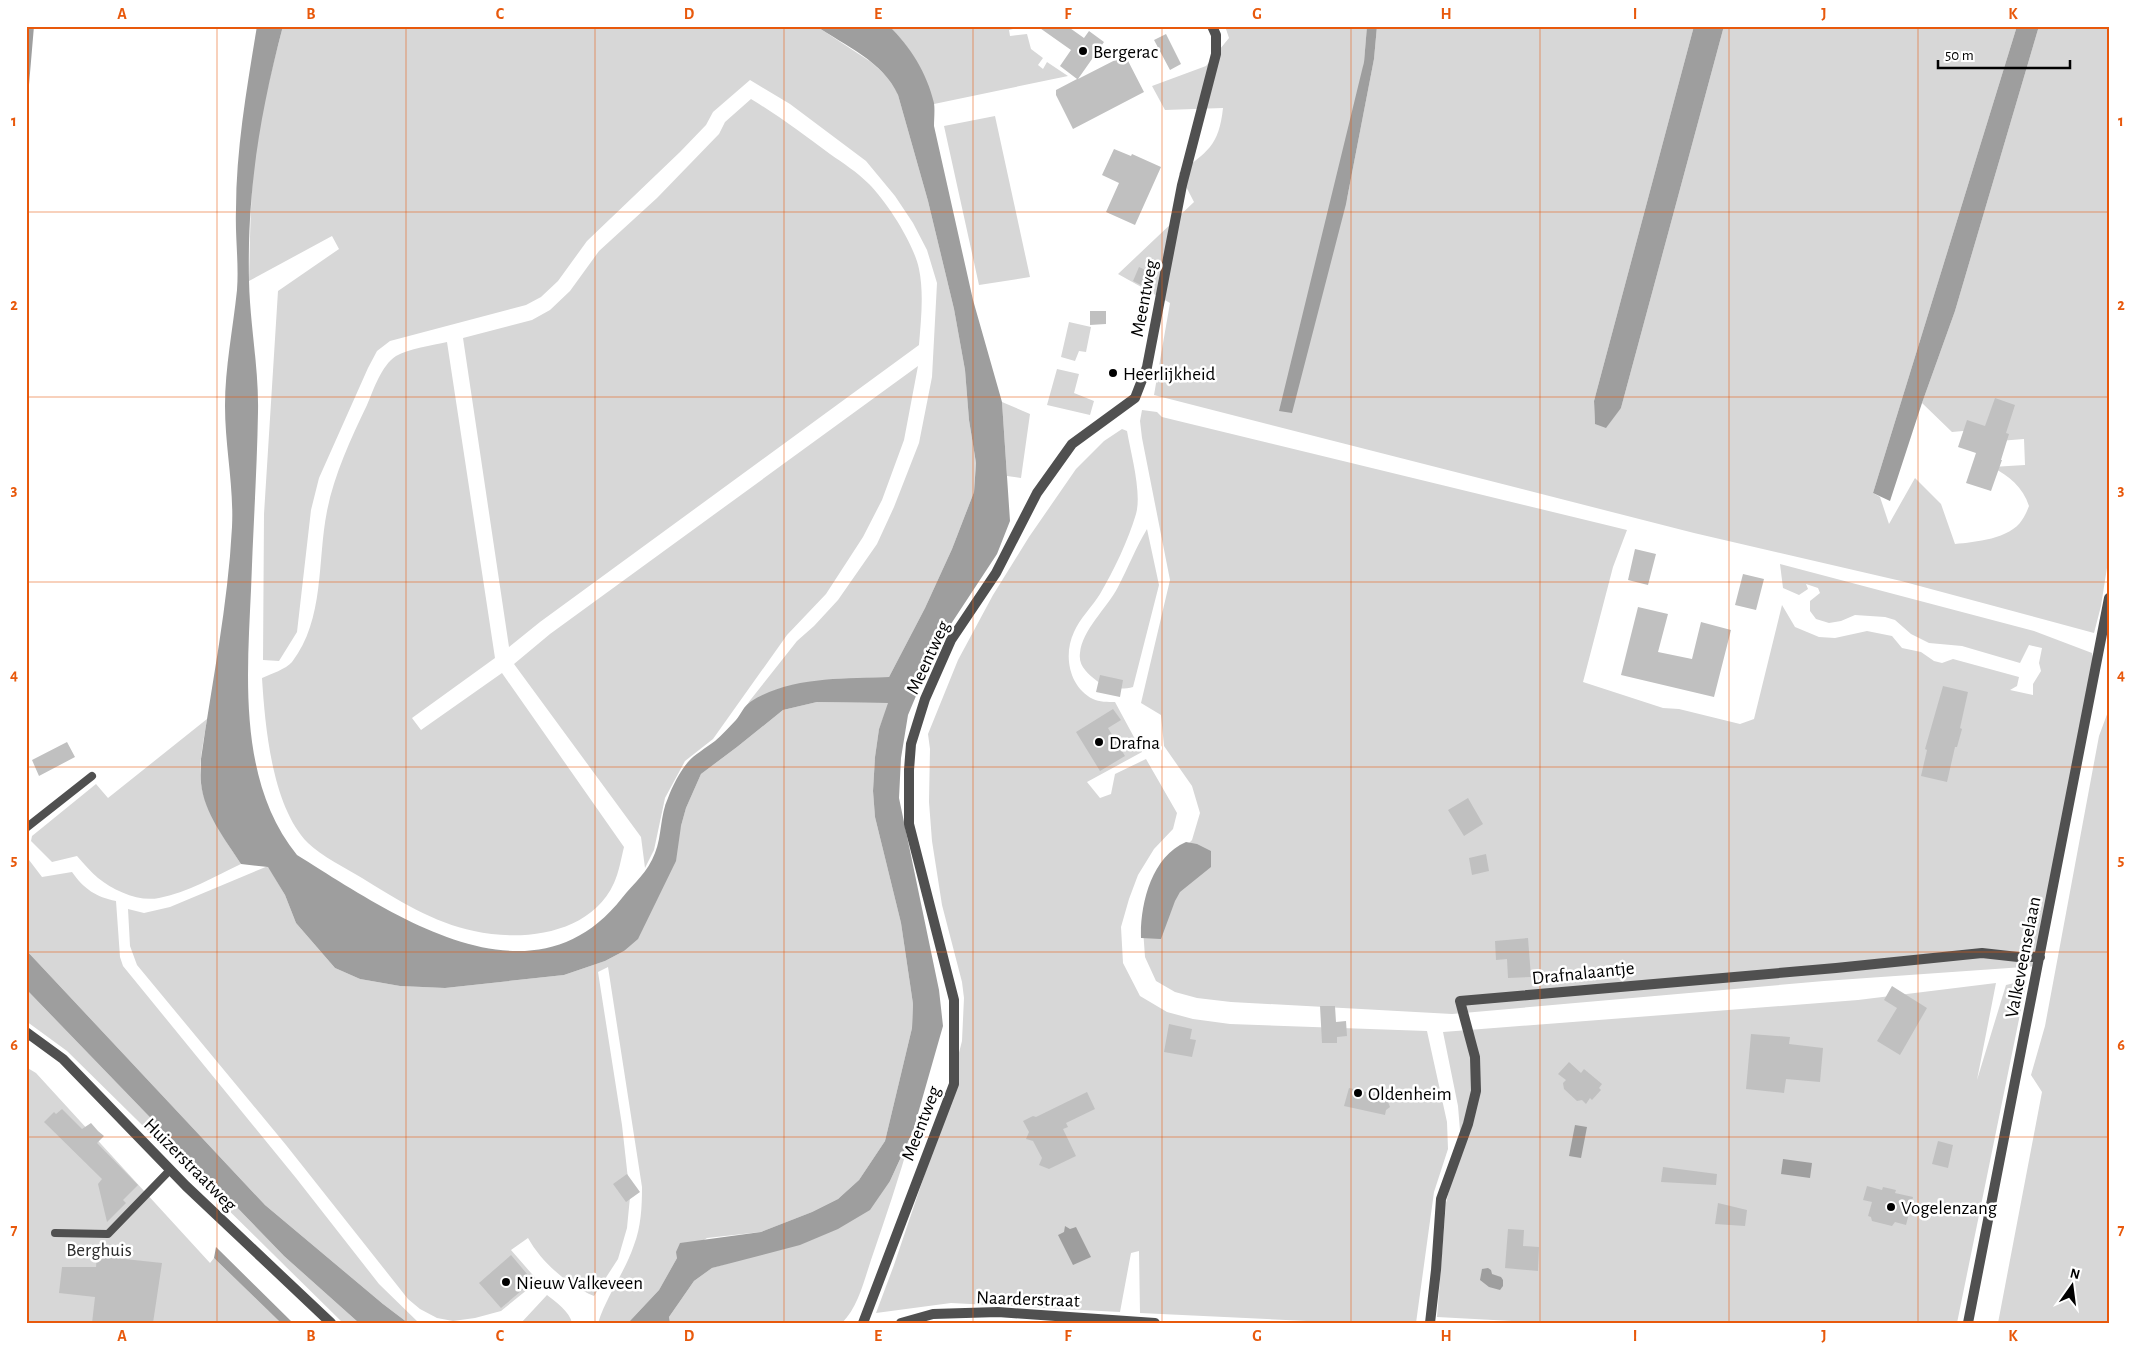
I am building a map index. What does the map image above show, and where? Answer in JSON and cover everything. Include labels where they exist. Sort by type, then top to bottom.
[{"type":"street","name":"Meentweg","points":[[863,1323],[954,1084],[954,1000],[910,824],[909,770],[911,744],[925,699],[951,640],[996,573],[1037,492],[1072,444],[1135,398],[1147,366],[1182,185],[1216,54],[1216,35],[1212,26]]},
{"type":"street","name":"Valkeveenselaan","points":[[1968,1323],[2109,598]]},
{"type":"street","name":"Drafnalaantje","points":[[1430,1323],[1441,1199],[1468,1124],[1476,1091],[1475,1057],[1460,1000],[1836,968],[1982,953],[2018,957],[2040,956]]},
{"type":"street","name":"Huizerstraatweg","points":[[26,1032],[63,1059],[170,1170],[332,1323]]},
{"type":"street","name":"Naarderstraat","points":[[901,1323],[933,1314],[998,1312],[1155,1323]]},
{"type":"lane","points":[[26,828],[92,776]]},
{"type":"lane","points":[[55,1233],[108,1234],[170,1170]]},
{"type":"green space","points":[[283,26],[816,26],[871,62],[893,82],[928,201],[954,309],[965,370],[969,420],[976,463],[974,492],[952,549],[925,608],[889,677],[866,678],[776,690],[748,703],[797,641],[838,600],[877,544],[894,507],[919,443],[932,377],[937,283],[927,250],[913,223],[895,196],[866,161],[790,104],[750,80],[713,112],[706,125],[680,152],[587,241],[558,281],[541,297],[526,305],[390,341],[377,351],[319,478],[311,510],[297,632],[279,661],[263,660],[264,514],[278,291],[339,249],[332,236],[249,281],[251,203],[255,158],[265,101]]},
{"type":"green space","points":[[889,26],[1025,26],[1009,30],[1010,36],[1027,34],[1031,49],[1043,58],[1038,65],[1043,69],[1047,62],[1068,76],[934,104],[926,82],[911,53]]},
{"type":"green space","points":[[1225,26],[1367,26],[1346,204],[1374,59],[1377,26],[1694,26],[1594,401],[1595,424],[1621,408],[1724,26],[2017,26],[1873,493],[1880,497],[1889,524],[1915,478],[1941,504],[1955,544],[1982,541],[2001,535],[2016,526],[2023,518],[2029,506],[2023,493],[2010,478],[1992,467],[2025,465],[2024,439],[1986,442],[1985,429],[1952,432],[1922,403],[1955,311],[2039,26],[2109,26],[2109,555],[2101,606],[2094,633],[1901,581],[1694,533],[1154,395],[1170,303],[1118,274],[1194,202],[1179,173],[1204,153],[1215,140],[1223,108],[1165,110],[1152,86],[1206,66],[1229,38]]},
{"type":"green space","points":[[751,99],[860,176],[876,192],[891,212],[912,248],[921,278],[922,297],[919,345],[540,622],[509,647],[463,338],[532,320],[550,310],[570,291],[599,251],[657,198],[719,134],[725,122]]},
{"type":"green space","points":[[995,116],[1030,277],[979,285],[944,126]]},
{"type":"green space","points":[[1069,322],[1091,327],[1086,352],[1079,351],[1075,361],[1061,357]]},
{"type":"green space","points":[[447,342],[495,658],[412,718],[421,730],[502,673],[624,847],[614,883],[603,900],[589,914],[573,924],[534,934],[493,934],[474,931],[444,922],[402,902],[320,853],[308,843],[296,828],[286,809],[278,788],[268,742],[262,678],[292,662],[303,645],[310,627],[315,609],[324,530],[330,497],[344,457],[378,378],[396,356],[407,351]]},
{"type":"green space","points":[[918,366],[904,440],[882,500],[863,537],[826,594],[787,635],[713,739],[685,761],[665,798],[654,850],[645,868],[641,837],[514,664],[550,634]]},
{"type":"green space","points":[[1057,369],[1079,374],[1074,393],[1094,401],[1090,415],[1047,405]]},
{"type":"green space","points":[[1002,402],[1030,414],[1021,478],[1007,476]]},
{"type":"green space","points":[[1142,410],[1157,412],[1162,417],[1627,530],[1613,567],[1583,682],[1663,708],[1679,709],[1740,724],[1754,719],[1782,605],[1795,627],[1819,637],[1835,638],[1867,631],[1892,636],[1902,648],[1921,652],[1934,661],[1942,663],[1953,659],[2019,677],[2017,686],[2010,690],[2033,695],[2033,684],[2041,671],[2039,663],[2042,648],[2029,645],[2020,663],[1962,646],[1929,643],[1911,634],[1895,620],[1885,617],[1855,615],[1841,621],[1829,623],[1816,619],[1810,611],[1810,601],[1820,593],[1818,588],[1806,584],[1808,589],[1799,595],[1783,588],[1780,564],[2034,631],[2092,653],[2096,676],[2037,966],[1824,981],[1452,1014],[1231,1002],[1197,998],[1175,992],[1156,981],[1145,957],[1143,929],[1171,862],[1192,840],[1200,813],[1192,786],[1164,746],[1161,715],[1141,703],[1170,580],[1142,438],[1140,421]]},
{"type":"green space","points":[[1122,429],[1127,431],[1135,473],[1138,505],[1125,545],[1110,575],[1100,594],[1079,622],[1074,632],[1069,650],[1070,670],[1078,687],[1085,694],[1098,701],[1115,702],[1142,752],[1087,782],[1100,798],[1111,794],[1115,774],[1146,759],[1177,813],[1173,829],[1154,849],[1138,875],[1129,899],[1121,927],[1123,963],[1140,996],[1167,1012],[1193,1019],[1230,1024],[1427,1031],[1447,1122],[1448,1149],[1434,1192],[1416,1323],[1349,1323],[1140,1313],[1139,1251],[1131,1253],[1120,1312],[951,1303],[876,1313],[938,1135],[962,1041],[964,998],[962,982],[942,905],[932,841],[929,802],[930,749],[928,734],[958,660],[993,595],[1029,537],[1076,469],[1104,441]]},
{"type":"green space","points":[[1147,529],[1159,585],[1133,687],[1119,689],[1109,687],[1101,684],[1084,669],[1080,658],[1082,644],[1090,628],[1118,587]]},
{"type":"green space","points":[[817,702],[889,703],[879,729],[875,757],[873,791],[875,817],[901,923],[913,1004],[912,1028],[885,1141],[859,1180],[838,1199],[812,1212],[761,1232],[707,1238],[677,1258],[659,1290],[628,1323],[598,1323],[634,1245],[640,1224],[642,1202],[642,1187],[608,967],[598,972],[622,1125],[630,1197],[627,1228],[618,1259],[594,1296],[575,1286],[556,1272],[528,1238],[511,1250],[538,1281],[501,1311],[475,1318],[453,1321],[437,1318],[420,1309],[408,1299],[286,1145],[137,965],[130,946],[128,909],[144,913],[170,907],[268,866],[285,895],[296,923],[335,968],[360,979],[400,986],[445,988],[564,975],[605,961],[624,951],[681,826],[686,808],[701,774],[783,710]]},
{"type":"green space","points":[[2109,709],[2109,1323],[1998,1323],[2042,1092],[2031,1075],[2045,1026],[2099,736]]},
{"type":"green space","points":[[207,719],[200,768],[203,795],[217,826],[241,864],[201,884],[169,896],[151,899],[135,897],[104,883],[77,856],[52,862],[31,841],[32,836],[96,784],[108,798]]},
{"type":"green space","points":[[26,856],[42,877],[72,872],[91,891],[116,901],[120,957],[123,966],[296,1178],[379,1284],[419,1323],[408,1323],[383,1304],[265,1205],[26,950]]},
{"type":"green space","points":[[2027,980],[1957,1323],[1551,1323],[1437,1317],[1446,1203],[1461,1143],[1458,1106],[1443,1032],[1858,1000],[1996,983],[1977,1080],[2006,985]]},
{"type":"green space","points":[[26,989],[284,1256],[359,1323],[343,1323],[67,1051],[26,1021]]},
{"type":"green space","name":"Berghuis","points":[[26,1067],[36,1073],[210,1263],[214,1258],[281,1323],[26,1323]]},
{"type":"green space","points":[[911,1136],[860,1293],[848,1317],[842,1323],[670,1323],[669,1317],[694,1281],[712,1268],[749,1257],[890,1181]]},
{"type":"green space","points":[[547,1295],[566,1311],[572,1323],[521,1323]]},
{"type":"shaded area","points":[[26,26],[34,26],[26,120]]},
{"type":"shaded area","points":[[257,26],[283,26],[262,121],[250,215],[249,281],[258,396],[248,693],[250,728],[255,762],[264,795],[278,826],[297,855],[374,902],[416,924],[460,941],[503,950],[546,948],[586,932],[622,898],[649,866],[659,840],[665,805],[679,774],[694,756],[715,741],[736,720],[750,702],[782,687],[800,683],[836,679],[889,677],[925,608],[952,549],[974,492],[976,463],[969,420],[965,370],[954,309],[928,201],[898,95],[892,83],[873,64],[851,47],[816,26],[889,26],[911,51],[931,92],[934,106],[934,126],[973,300],[1002,402],[1010,521],[997,554],[949,627],[929,665],[908,715],[901,758],[899,798],[939,990],[943,1026],[913,1131],[890,1181],[870,1210],[838,1229],[800,1245],[712,1268],[694,1281],[669,1317],[670,1323],[628,1323],[659,1290],[677,1258],[676,1252],[680,1243],[761,1232],[812,1212],[838,1199],[859,1180],[885,1141],[912,1028],[913,1004],[901,923],[875,817],[873,791],[875,757],[879,729],[888,703],[817,702],[783,710],[701,774],[686,808],[681,826],[676,861],[638,939],[624,951],[605,961],[564,975],[445,988],[400,986],[360,979],[335,968],[296,923],[285,895],[268,867],[241,864],[222,835],[206,805],[201,780],[201,759],[230,556],[232,512],[225,421],[225,391],[237,290],[236,187],[238,164]]},
{"type":"shaded area","points":[[1367,26],[1377,26],[1374,59],[1346,204],[1292,413],[1279,411],[1364,62]]},
{"type":"shaded area","points":[[1694,26],[1724,26],[1621,408],[1606,428],[1595,424],[1594,401]]},
{"type":"shaded area","points":[[2017,26],[2039,26],[1955,311],[1890,501],[1873,493]]},
{"type":"shaded area","points":[[1186,842],[1197,844],[1211,851],[1211,867],[1180,892],[1161,939],[1141,938],[1141,925],[1146,897],[1156,870],[1174,849]]},
{"type":"shaded area","points":[[26,950],[265,1205],[408,1323],[359,1323],[284,1256],[26,989]]},
{"type":"shaded area","points":[[1575,1125],[1587,1127],[1581,1158],[1569,1156]]},
{"type":"shaded area","points":[[1783,1159],[1812,1163],[1810,1178],[1781,1174]]},
{"type":"shaded area","points":[[1065,1226],[1070,1229],[1076,1227],[1091,1257],[1073,1265],[1058,1235],[1064,1232]]},
{"type":"shaded area","points":[[216,1247],[293,1323],[281,1323],[214,1258]]},
{"type":"shaded area","points":[[1488,1268],[1492,1274],[1501,1277],[1503,1280],[1503,1286],[1500,1290],[1489,1287],[1480,1280],[1482,1269]]},
{"type":"building","points":[[1037,26],[1067,26],[1084,38],[1089,31],[1104,42],[1078,79],[1125,55],[1144,92],[1073,129],[1056,95],[1056,90],[1077,79],[1060,66],[1071,50]]},
{"type":"building","points":[[1166,34],[1181,64],[1170,70],[1154,40]]},
{"type":"building","points":[[1114,149],[1131,156],[1132,154],[1161,167],[1135,225],[1106,212],[1119,183],[1102,175]]},
{"type":"building","points":[[1139,267],[1154,274],[1147,288],[1133,281]]},
{"type":"building","points":[[1090,311],[1106,311],[1106,324],[1090,325]]},
{"type":"building","points":[[1995,398],[2015,405],[2006,433],[2009,434],[2002,460],[1991,491],[1966,483],[1976,453],[1958,447],[1967,420],[1985,426]]},
{"type":"building","points":[[1635,549],[1656,554],[1648,585],[1628,580]]},
{"type":"building","points":[[1743,574],[1764,579],[1756,610],[1735,605]]},
{"type":"building","points":[[1638,607],[1668,614],[1658,652],[1692,659],[1701,622],[1731,630],[1714,697],[1621,675]]},
{"type":"building","points":[[1100,675],[1123,680],[1120,697],[1096,692]]},
{"type":"building","points":[[1943,686],[1968,692],[1960,728],[1962,729],[1957,747],[1955,747],[1947,782],[1921,776],[1927,750],[1925,749]]},
{"type":"building","name":"Drafna","points":[[1113,709],[1121,720],[1108,728],[1125,756],[1100,771],[1076,732]]},
{"type":"building","points":[[67,742],[75,757],[39,776],[32,760]]},
{"type":"building","points":[[1468,798],[1483,824],[1464,836],[1448,810]]},
{"type":"building","points":[[1486,854],[1489,871],[1472,875],[1469,858]]},
{"type":"building","points":[[1528,938],[1531,977],[1508,978],[1507,959],[1496,960],[1495,941]]},
{"type":"building","points":[[1892,986],[1927,1008],[1900,1055],[1877,1041],[1897,1008],[1884,1000]]},
{"type":"building","points":[[1320,1006],[1335,1006],[1336,1022],[1346,1021],[1347,1036],[1337,1037],[1337,1043],[1322,1043]]},
{"type":"building","points":[[1169,1024],[1192,1029],[1190,1039],[1196,1040],[1192,1057],[1164,1052]]},
{"type":"building","points":[[1751,1034],[1790,1037],[1789,1044],[1823,1048],[1820,1082],[1786,1079],[1784,1093],[1746,1089]]},
{"type":"building","points":[[1569,1062],[1581,1073],[1584,1069],[1602,1084],[1599,1088],[1601,1090],[1592,1100],[1590,1098],[1586,1104],[1582,1100],[1577,1101],[1564,1089],[1563,1083],[1566,1080],[1558,1074]]},
{"type":"building","name":"Oldenheim","points":[[1349,1088],[1379,1095],[1382,1094],[1388,1099],[1390,1107],[1386,1110],[1385,1115],[1344,1106]]},
{"type":"building","points":[[1087,1092],[1095,1109],[1066,1123],[1068,1127],[1063,1129],[1076,1156],[1049,1169],[1039,1165],[1042,1158],[1033,1141],[1026,1139],[1029,1132],[1023,1121],[1033,1116],[1036,1117]]},
{"type":"building","points":[[62,1109],[82,1129],[91,1123],[104,1136],[97,1143],[138,1185],[123,1200],[126,1203],[107,1222],[98,1184],[102,1179],[44,1122],[54,1112],[56,1114]]},
{"type":"building","points":[[1938,1141],[1953,1145],[1948,1168],[1932,1164]]},
{"type":"building","points":[[1663,1167],[1717,1174],[1716,1185],[1661,1182]]},
{"type":"building","points":[[627,1174],[640,1192],[626,1202],[613,1184]]},
{"type":"building","name":"Vogelenzang","points":[[1867,1186],[1882,1190],[1883,1187],[1896,1190],[1895,1193],[1913,1197],[1906,1225],[1895,1222],[1892,1226],[1872,1221],[1871,1217],[1868,1216],[1872,1202],[1863,1200]]},
{"type":"building","points":[[1718,1203],[1747,1210],[1745,1226],[1715,1224]]},
{"type":"building","points":[[1508,1229],[1524,1230],[1523,1246],[1539,1247],[1538,1271],[1505,1268]]},
{"type":"building","name":"Nieuw Valkeveen","points":[[511,1255],[533,1281],[501,1308],[479,1283]]},
{"type":"building","points":[[97,1256],[162,1263],[153,1323],[92,1323],[95,1297],[59,1293],[62,1267],[96,1267]]},
{"type":"place","name":"Bergerac","points":[[1083,51]]},
{"type":"place","name":"Heerlijkheid","points":[[1113,373]]},
{"type":"place","name":"Drafna","points":[[1099,742]]},
{"type":"place","name":"Oldenheim","points":[[1358,1093]]},
{"type":"place","name":"Vogelenzang","points":[[1891,1207]]},
{"type":"place","name":"Nieuw Valkeveen","points":[[506,1282]]}]
